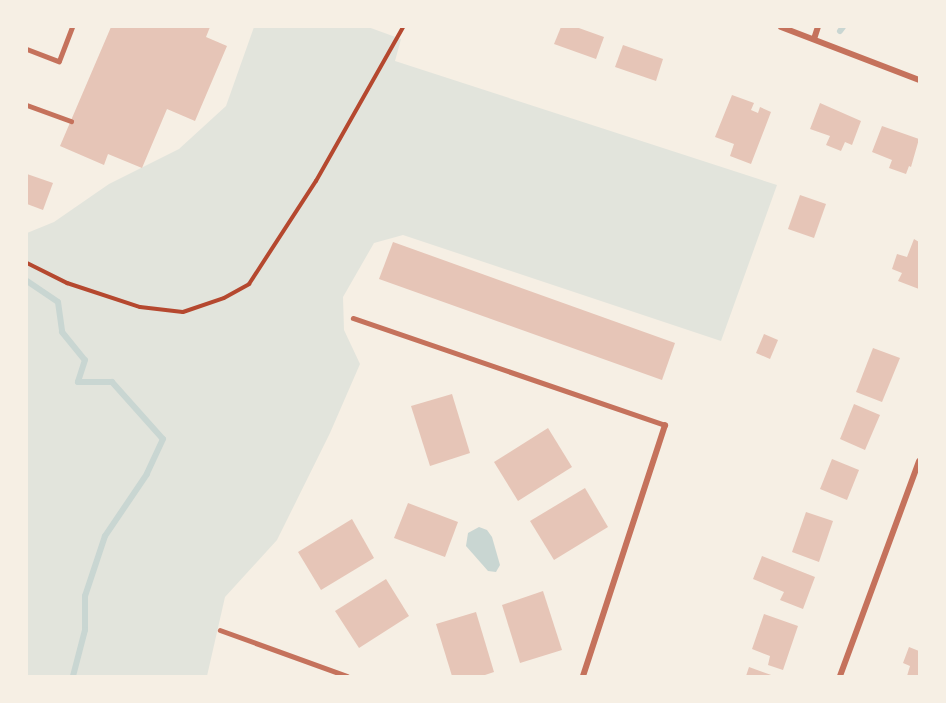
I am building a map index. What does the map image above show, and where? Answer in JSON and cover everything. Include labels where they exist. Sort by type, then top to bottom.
[{"type":"street","points":[[781,27],[919,80]]},
{"type":"street","points":[[814,39],[819,27]]},
{"type":"street","points":[[583,676],[665,425]]},
{"type":"street","points":[[840,676],[919,461]]},
{"type":"lane","points":[[27,49],[59,61],[72,27]]},
{"type":"lane","points":[[27,105],[71,121]]},
{"type":"lane","points":[[353,318],[665,425]]},
{"type":"lane","points":[[220,630],[347,676]]},
{"type":"path","points":[[27,264],[67,283],[140,308],[183,312],[224,298],[249,284],[316,181],[403,27]]},
{"type":"shaded area","points":[[254,27],[368,27],[401,39],[395,61],[777,185],[721,341],[403,235],[374,243],[343,297],[344,330],[360,364],[330,433],[277,540],[225,597],[207,676],[27,676],[27,233],[54,222],[109,184],[179,149],[226,106]]},
{"type":"shaded area","points":[[479,527],[487,530],[492,537],[500,565],[496,572],[488,571],[466,546],[468,533]]},
{"type":"building","points":[[111,27],[210,27],[206,37],[227,46],[195,121],[167,109],[142,168],[108,154],[104,165],[60,146]]},
{"type":"building","points":[[561,27],[576,27],[604,37],[596,59],[554,44]]},
{"type":"building","points":[[623,45],[663,59],[656,81],[615,67]]},
{"type":"building","points":[[732,95],[754,103],[751,110],[758,113],[760,107],[771,112],[751,164],[730,156],[734,144],[715,137]]},
{"type":"building","points":[[820,103],[861,121],[852,145],[845,142],[841,151],[826,145],[830,136],[810,129]]},
{"type":"building","points":[[882,126],[919,139],[911,167],[909,166],[906,174],[889,168],[892,160],[872,152]]},
{"type":"building","points":[[27,174],[53,183],[43,210],[27,204]]},
{"type":"building","points":[[800,195],[826,204],[814,238],[788,229]]},
{"type":"building","points":[[914,239],[919,242],[919,289],[898,281],[902,273],[892,269],[897,254],[907,257]]},
{"type":"building","points":[[393,242],[675,343],[662,380],[379,279]]},
{"type":"building","points":[[764,334],[778,340],[770,359],[756,353]]},
{"type":"building","points":[[873,348],[900,358],[882,402],[856,392]]},
{"type":"building","points":[[452,394],[470,453],[430,466],[411,406]]},
{"type":"building","points":[[854,404],[880,415],[865,450],[840,439]]},
{"type":"building","points":[[548,428],[572,467],[518,501],[494,462]]},
{"type":"building","points":[[832,459],[859,470],[847,500],[820,489]]},
{"type":"building","points":[[585,488],[608,527],[554,560],[530,521]]},
{"type":"building","points":[[408,503],[458,522],[445,557],[394,538]]},
{"type":"building","points":[[806,512],[833,521],[819,562],[792,552]]},
{"type":"building","points":[[352,519],[374,558],[321,590],[298,552]]},
{"type":"building","points":[[762,556],[815,577],[803,609],[780,600],[784,592],[753,579]]},
{"type":"building","points":[[386,579],[409,616],[359,648],[335,611]]},
{"type":"building","points":[[543,591],[562,650],[520,663],[502,605]]},
{"type":"building","points":[[476,612],[494,672],[482,676],[452,676],[436,624]]},
{"type":"building","points":[[764,614],[798,626],[783,670],[768,665],[770,656],[752,649]]},
{"type":"building","points":[[909,647],[919,651],[919,676],[907,676],[910,666],[903,663]]},
{"type":"building","points":[[749,667],[774,676],[746,676]]},
{"type":"waterway","points":[[840,31],[843,27]]},
{"type":"waterway","points":[[27,281],[58,302],[62,332],[85,360],[78,382],[112,382],[163,439],[147,474],[105,536],[85,596],[85,630],[73,676]]}]
